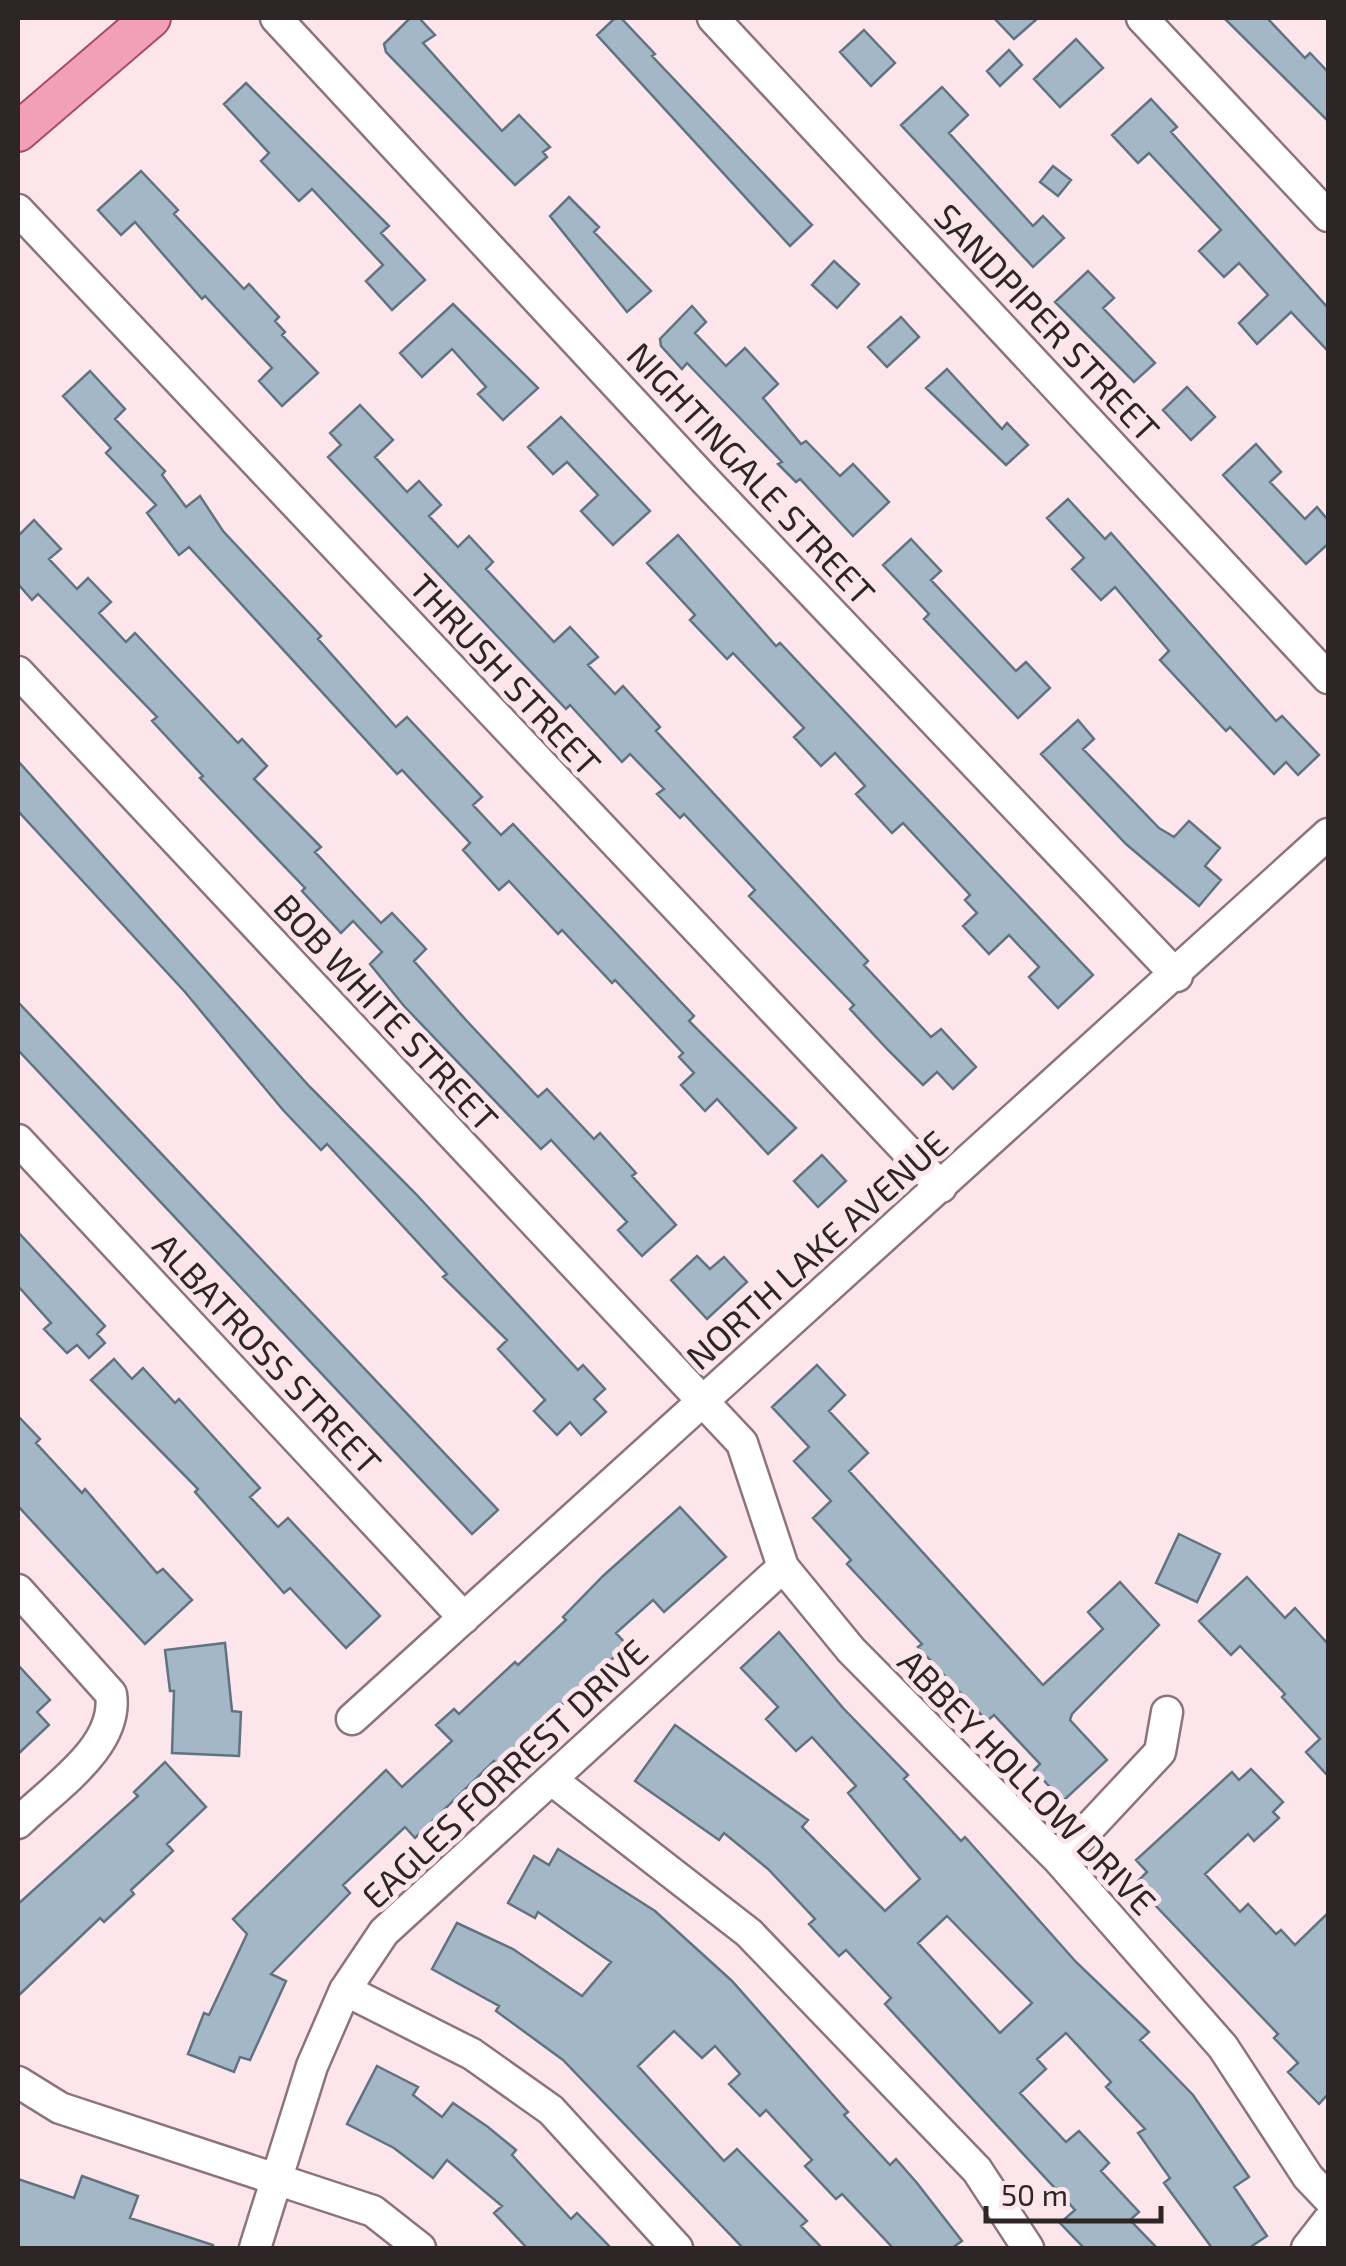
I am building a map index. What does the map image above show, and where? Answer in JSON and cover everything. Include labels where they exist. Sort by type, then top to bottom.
[{"type":"main road","points":[[18,132],[151,18]]},
{"type":"street","name":"NIGHTINGALE STREET","points":[[276,18],[706,481],[1176,976]]},
{"type":"street","name":"SANDPIPER STREET","points":[[713,18],[1328,678]]},
{"type":"street","points":[[1142,18],[1328,216]]},
{"type":"street","name":"THRUSH STREET","points":[[18,210],[941,1188]]},
{"type":"street","name":"BOB WHITE STREET","points":[[18,672],[701,1403]]},
{"type":"street","name":"NORTH LAKE AVENUE","points":[[352,1719],[1176,976],[1328,834]]},
{"type":"street","name":"ALBATROSS STREET","points":[[18,1140],[464,1618]]},
{"type":"street","name":"ABBEY HOLLOW DRIVE","points":[[701,1403],[742,1443],[783,1567],[851,1650],[1059,1860],[1222,2047],[1308,2178],[1328,2198]]},
{"type":"street","name":"EAGLES FORREST DRIVE","points":[[255,2248],[312,2066],[345,1990],[384,1932],[783,1567]]},
{"type":"street","points":[[18,1590],[112,1694],[114,1712],[106,1736],[18,1823]]},
{"type":"street","points":[[1059,1860],[1160,1752],[1167,1712]]},
{"type":"street","points":[[552,1780],[748,1933],[977,2170],[1028,2248]]},
{"type":"street","points":[[345,1990],[472,2054],[551,2110],[677,2248]]},
{"type":"street","points":[[18,2082],[60,2108],[278,2176],[372,2211],[420,2248]]},
{"type":"street","points":[[1308,2248],[1328,2222]]},
{"type":"building","points":[[410,18],[419,18],[435,35],[423,43],[502,131],[519,115],[550,147],[543,152],[547,157],[515,185],[386,52],[384,44]]},
{"type":"building","points":[[615,18],[621,18],[812,225],[790,246],[597,35]]},
{"type":"building","points":[[994,18],[1038,18],[1014,39]]},
{"type":"building","points":[[1224,18],[1267,18],[1305,58],[1310,53],[1328,72],[1328,121]]},
{"type":"building","points":[[864,30],[895,63],[871,86],[840,52]]},
{"type":"building","points":[[1076,39],[1103,68],[1060,107],[1034,79]]},
{"type":"building","points":[[1009,50],[1022,65],[1000,86],[987,71]]},
{"type":"building","points":[[246,83],[389,226],[381,233],[425,280],[392,310],[366,281],[383,265],[312,189],[299,201],[261,161],[269,153],[224,104]]},
{"type":"building","points":[[942,87],[968,115],[949,133],[1033,226],[1043,216],[1064,238],[1033,267],[901,125]]},
{"type":"building","points":[[1151,99],[1177,127],[1171,132],[1328,308],[1328,351],[1291,312],[1257,344],[1239,323],[1268,295],[1239,263],[1224,277],[1199,251],[1221,230],[1149,153],[1138,163],[1112,135]]},
{"type":"building","points":[[1053,166],[1071,180],[1058,196],[1040,182]]},
{"type":"building","points":[[141,171],[178,210],[174,214],[244,289],[249,284],[279,317],[275,321],[285,332],[282,335],[318,373],[282,406],[259,381],[272,368],[205,296],[202,299],[135,222],[121,235],[98,210]]},
{"type":"building","points":[[569,197],[599,227],[594,232],[651,291],[627,312],[550,216]]},
{"type":"building","points":[[834,261],[859,284],[837,308],[812,285]]},
{"type":"building","points":[[1088,271],[1114,298],[1103,308],[1155,363],[1134,382],[1055,302]]},
{"type":"building","points":[[453,304],[538,388],[503,420],[478,394],[486,387],[452,349],[422,377],[400,353]]},
{"type":"building","points":[[692,306],[706,322],[695,333],[726,366],[745,348],[778,384],[763,398],[801,444],[806,441],[840,476],[853,464],[889,502],[853,536],[800,479],[796,482],[778,464],[782,462],[687,363],[682,369],[661,346],[660,339]]},
{"type":"building","points":[[901,317],[919,337],[887,367],[868,347]]},
{"type":"building","points":[[947,369],[1002,429],[1007,423],[1028,445],[1006,465],[926,388]]},
{"type":"building","points":[[90,371],[125,409],[115,419],[165,471],[162,475],[186,507],[200,496],[223,531],[321,636],[318,639],[396,727],[407,717],[482,797],[473,805],[501,835],[513,824],[694,1016],[689,1021],[796,1128],[768,1154],[717,1099],[705,1111],[681,1085],[694,1073],[679,1057],[683,1053],[615,980],[612,983],[562,930],[558,934],[509,881],[499,890],[463,850],[470,843],[402,770],[397,774],[189,547],[179,555],[147,513],[156,505],[106,453],[111,448],[63,396]]},
{"type":"building","points":[[1187,387],[1215,417],[1191,440],[1163,410]]},
{"type":"building","points":[[360,405],[393,440],[375,457],[407,492],[419,481],[441,505],[429,516],[458,547],[469,536],[493,562],[486,569],[554,642],[570,627],[598,657],[588,665],[615,694],[623,686],[660,727],[656,731],[868,961],[864,965],[931,1037],[941,1029],[976,1067],[953,1089],[937,1072],[923,1085],[888,1050],[850,1009],[854,1005],[749,896],[755,890],[684,814],[680,818],[657,794],[664,789],[630,754],[622,762],[570,705],[566,709],[328,457],[341,445],[330,433]]},
{"type":"building","points":[[561,417],[650,511],[613,545],[581,511],[598,495],[567,462],[553,474],[528,447]]},
{"type":"building","points":[[1256,444],[1281,472],[1270,482],[1305,519],[1317,507],[1328,520],[1328,544],[1306,564],[1223,475]]},
{"type":"building","points":[[1068,499],[1105,539],[1111,533],[1276,721],[1282,716],[1319,755],[1298,775],[1286,762],[1274,774],[1230,727],[1226,731],[1160,660],[1169,651],[1115,587],[1101,600],[1072,569],[1084,558],[1047,518]]},
{"type":"building","points":[[34,520],[61,549],[49,559],[77,589],[88,578],[111,602],[99,613],[126,642],[135,633],[238,743],[242,739],[267,766],[254,779],[321,847],[315,852],[381,923],[392,913],[426,949],[414,961],[465,1019],[538,1097],[547,1089],[594,1139],[600,1133],[636,1173],[632,1176],[676,1225],[642,1256],[618,1230],[627,1222],[551,1140],[541,1149],[404,1006],[370,964],[382,952],[353,921],[341,933],[302,891],[305,888],[200,778],[203,776],[152,721],[157,717],[38,594],[32,600],[18,584],[18,536]]},
{"type":"building","points":[[678,535],[776,646],[780,643],[1093,975],[1058,1008],[1029,977],[1039,967],[1009,935],[989,954],[963,926],[977,913],[965,900],[970,895],[903,823],[892,833],[856,794],[865,786],[835,753],[821,766],[794,737],[804,728],[733,653],[727,659],[690,620],[695,615],[647,563]]},
{"type":"building","points":[[911,539],[941,571],[931,580],[1016,671],[1026,662],[1050,688],[1018,718],[924,619],[929,614],[883,565]]},
{"type":"building","points":[[1078,720],[1094,739],[1083,749],[1159,828],[1174,837],[1189,821],[1220,848],[1205,866],[1221,880],[1199,906],[1126,844],[1041,754]]},
{"type":"building","points":[[18,761],[309,1086],[416,1194],[578,1370],[583,1365],[605,1389],[594,1399],[606,1412],[581,1435],[570,1422],[557,1435],[534,1411],[545,1400],[498,1349],[507,1340],[443,1277],[447,1274],[327,1144],[321,1150],[283,1110],[185,992],[18,811]]},
{"type":"building","points":[[18,1002],[498,1510],[472,1534],[18,1050]]},
{"type":"building","points":[[822,1155],[846,1181],[818,1207],[794,1181]]},
{"type":"building","points":[[18,1232],[105,1326],[97,1334],[105,1343],[89,1358],[77,1345],[67,1353],[44,1329],[51,1323],[18,1286]]},
{"type":"building","points":[[697,1256],[710,1269],[724,1257],[747,1282],[707,1319],[671,1280]]},
{"type":"building","points":[[114,1359],[132,1379],[143,1368],[175,1403],[179,1399],[260,1488],[250,1497],[278,1527],[288,1518],[380,1616],[346,1648],[290,1588],[284,1593],[195,1492],[198,1489],[91,1380]]},
{"type":"building","points":[[817,1365],[845,1395],[829,1411],[868,1453],[849,1471],[1043,1685],[1103,1629],[1088,1612],[1120,1582],[1159,1625],[1072,1714],[1070,1720],[1107,1760],[1063,1801],[1034,1770],[1040,1764],[994,1715],[987,1721],[918,1647],[922,1644],[847,1564],[851,1560],[813,1518],[831,1501],[794,1461],[809,1447],[772,1407]]},
{"type":"building","points":[[18,1416],[40,1439],[36,1443],[82,1493],[85,1489],[157,1573],[163,1569],[192,1600],[145,1644],[18,1506]]},
{"type":"building","points":[[680,1507],[726,1557],[664,1612],[653,1600],[616,1633],[627,1645],[607,1664],[496,1764],[494,1761],[415,1838],[405,1827],[343,1885],[350,1893],[271,1974],[286,1981],[250,2060],[240,2057],[234,2072],[188,2054],[204,2013],[209,2015],[247,1934],[233,1919],[386,1770],[402,1787],[452,1741],[436,1725],[454,1709],[459,1714],[515,1662],[518,1665],[566,1620],[563,1617],[603,1576]]},
{"type":"building","points":[[1179,1534],[1220,1554],[1197,1602],[1156,1583]]},
{"type":"building","points":[[1247,1577],[1285,1618],[1295,1608],[1328,1644],[1328,1776],[1306,1752],[1320,1739],[1282,1697],[1285,1694],[1240,1646],[1231,1655],[1199,1621]]},
{"type":"building","points":[[779,1632],[843,1708],[908,1775],[904,1779],[961,1841],[965,1837],[1076,1962],[1149,2032],[1140,2040],[1193,2095],[1249,2177],[1234,2187],[1267,2236],[1249,2248],[1212,2248],[1164,2183],[1170,2178],[1138,2133],[1145,2129],[1106,2087],[1111,2082],[1066,2033],[1037,2059],[1046,2069],[1020,2093],[1066,2142],[1079,2131],[1109,2163],[1101,2171],[1139,2212],[1130,2220],[1157,2248],[1084,2248],[1060,2223],[1075,2210],[885,2004],[891,1998],[846,1950],[839,1956],[809,1924],[815,1919],[768,1869],[724,1833],[719,1840],[635,1781],[675,1725],[808,1820],[802,1827],[885,1911],[920,1879],[848,1793],[856,1786],[812,1737],[796,1751],[766,1719],[778,1707],[741,1668]],"holes":[[[947,1916],[1032,2003],[1000,2033],[918,1943]]]},
{"type":"building","points":[[225,1643],[232,1711],[241,1712],[239,1756],[172,1753],[174,1691],[170,1691],[165,1650]]},
{"type":"building","points":[[18,1665],[50,1700],[37,1712],[49,1725],[18,1754]]},
{"type":"building","points":[[165,1762],[206,1807],[167,1844],[173,1851],[131,1890],[134,1894],[104,1922],[100,1918],[18,1996],[18,1904],[138,1796],[134,1792]]},
{"type":"building","points":[[1251,1769],[1283,1802],[1273,1812],[1279,1818],[1254,1841],[1248,1834],[1205,1874],[1240,1912],[1248,1904],[1276,1934],[1281,1930],[1295,1945],[1328,1913],[1328,2094],[1319,2104],[1288,2072],[1298,2063],[1274,2038],[1278,2034],[1135,1884],[1147,1872],[1136,1860],[1232,1772],[1239,1780]]},
{"type":"building","points":[[558,1849],[655,1911],[732,1981],[890,2165],[896,2159],[962,2241],[952,2248],[893,2248],[842,2194],[836,2199],[805,2166],[812,2160],[766,2110],[760,2116],[729,2084],[740,2074],[715,2046],[702,2058],[674,2031],[638,2066],[724,2161],[737,2149],[807,2221],[801,2226],[822,2248],[743,2248],[563,2060],[496,2011],[499,2006],[432,1969],[457,1923],[513,1949],[582,1996],[611,1962],[538,1912],[535,1918],[508,1903],[534,1856],[549,1865]]},
{"type":"building","points":[[377,2066],[418,2087],[413,2095],[442,2117],[453,2103],[488,2127],[516,2150],[512,2155],[571,2219],[577,2213],[611,2248],[527,2248],[494,2213],[502,2206],[447,2160],[433,2178],[394,2148],[347,2124]]},
{"type":"building","points":[[82,2176],[138,2196],[130,2218],[213,2245],[212,2248],[18,2248],[18,2179],[74,2198]]}]
